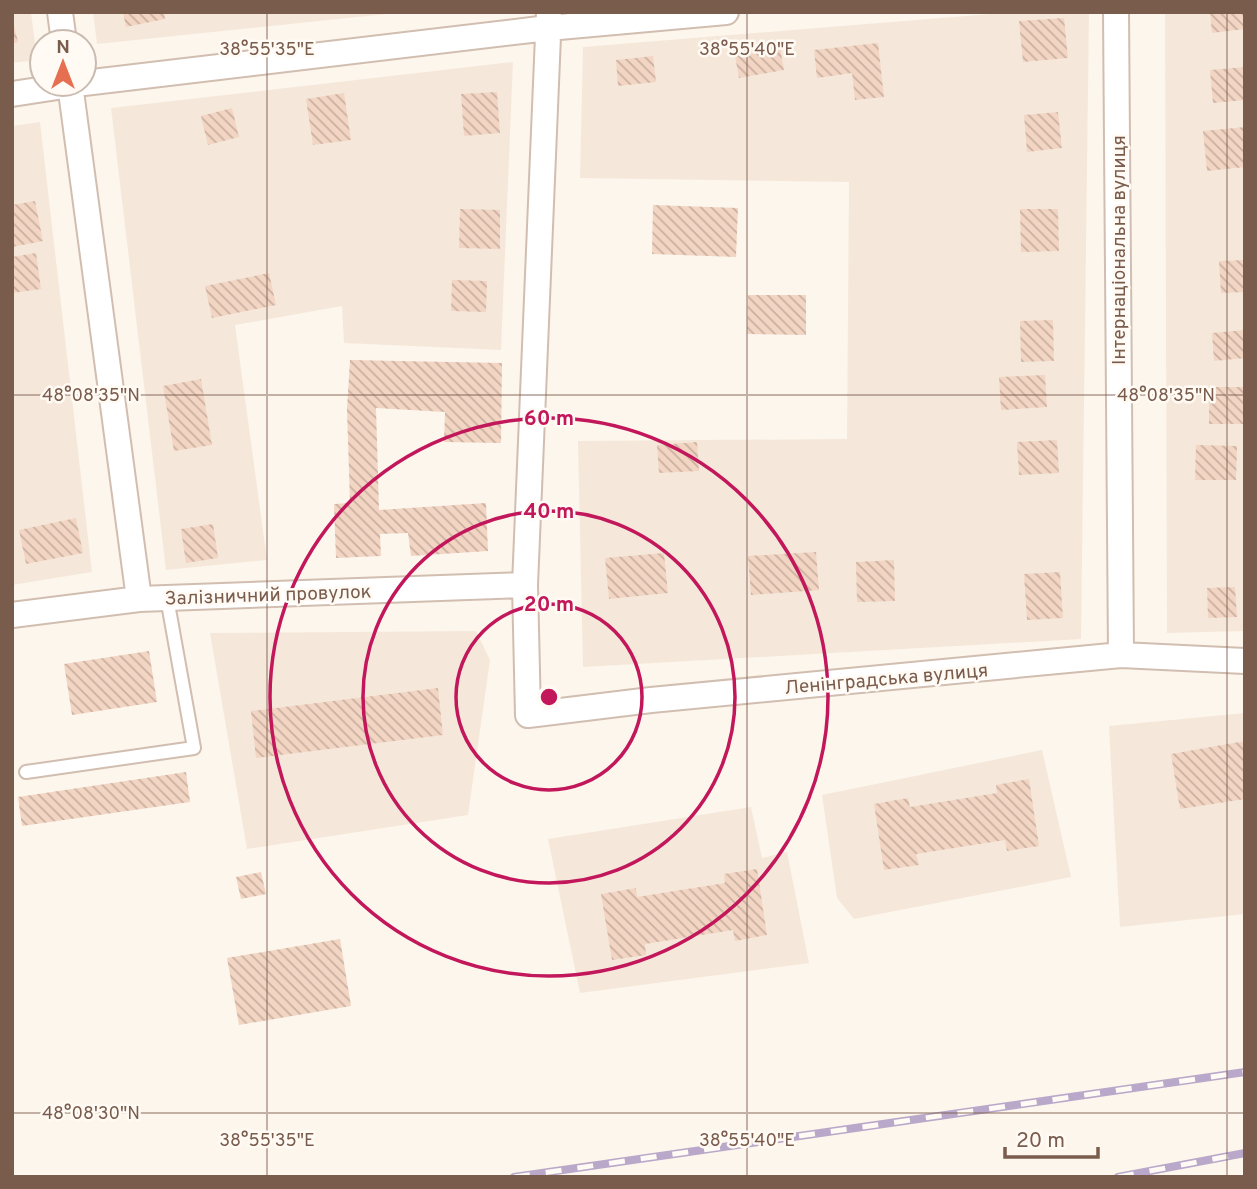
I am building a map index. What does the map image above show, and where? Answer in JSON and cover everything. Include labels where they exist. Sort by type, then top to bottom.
[{"type":"street","points":[[98,81],[549,20],[726,12]]},
{"type":"street","name":"Інтернаціональна вулиця","points":[[1116,12],[1121,655]]},
{"type":"street","points":[[525,585],[549,20]]},
{"type":"street","points":[[72,98],[139,599]]},
{"type":"street","name":"Ленінградська вулиця","points":[[525,585],[528,715],[665,698],[1121,655],[1245,661]]},
{"type":"street","name":"Залізничний провулок","points":[[12,615],[139,599],[525,585]]},
{"type":"lane","points":[[26,772],[194,748],[167,598]]},
{"type":"shaded area","points":[[12,12],[31,12],[33,28],[28,28],[28,61],[12,63]]},
{"type":"shaded area","points":[[93,12],[406,12],[98,44],[98,28],[95,28]]},
{"type":"shaded area","points":[[1015,12],[1089,12],[1081,639],[583,667],[578,441],[847,439],[849,182],[580,178],[583,47]]},
{"type":"shaded area","points":[[1165,12],[1245,12],[1245,631],[1167,633]]},
{"type":"shaded area","points":[[513,62],[501,350],[344,343],[342,306],[235,325],[267,560],[166,570],[111,108]]},
{"type":"shaded area","points":[[40,122],[92,572],[12,585],[12,126]]},
{"type":"shaded area","points":[[476,631],[490,660],[468,815],[247,849],[210,633]]},
{"type":"shaded area","points":[[1245,713],[1245,914],[1120,927],[1109,726]]},
{"type":"shaded area","points":[[1042,750],[1071,877],[854,919],[837,898],[822,795]]},
{"type":"shaded area","points":[[751,807],[762,858],[787,852],[809,963],[580,993],[548,839]]},
{"type":"building","points":[[123,12],[164,12],[165,19],[126,27]]},
{"type":"building","points":[[1210,12],[1245,12],[1245,29],[1212,33]]},
{"type":"building","points":[[12,17],[18,42],[12,44]]},
{"type":"building","points":[[1064,18],[1068,58],[1023,62],[1019,21]]},
{"type":"building","points":[[779,42],[784,70],[739,78],[734,50]]},
{"type":"building","points":[[878,43],[884,97],[855,100],[852,73],[817,78],[814,50]]},
{"type":"building","points":[[653,56],[656,82],[618,86],[616,60]]},
{"type":"building","points":[[1245,67],[1245,100],[1213,103],[1210,70]]},
{"type":"building","points":[[497,92],[500,133],[464,136],[461,94]]},
{"type":"building","points":[[344,93],[351,140],[313,145],[306,99]]},
{"type":"building","points":[[232,108],[239,137],[208,145],[201,116]]},
{"type":"building","points":[[1058,112],[1062,148],[1027,152],[1024,115]]},
{"type":"building","points":[[1245,127],[1245,167],[1207,171],[1203,131]]},
{"type":"building","points":[[35,201],[43,241],[12,247],[12,205]]},
{"type":"building","points":[[653,205],[738,208],[736,257],[652,254]]},
{"type":"building","points":[[460,209],[500,210],[500,249],[459,248]]},
{"type":"building","points":[[1020,209],[1058,209],[1059,251],[1021,252]]},
{"type":"building","points":[[36,253],[41,289],[12,293],[12,257]]},
{"type":"building","points":[[1245,260],[1245,292],[1221,293],[1219,261]]},
{"type":"building","points":[[269,273],[276,305],[212,318],[205,286]]},
{"type":"building","points":[[452,280],[487,281],[486,312],[451,311]]},
{"type":"building","points":[[748,295],[806,295],[806,335],[747,334]]},
{"type":"building","points":[[1053,320],[1054,361],[1021,362],[1020,321]]},
{"type":"building","points":[[1245,330],[1245,358],[1214,361],[1212,333]]},
{"type":"building","points":[[350,360],[502,363],[501,443],[444,442],[445,412],[376,408],[379,510],[486,503],[488,551],[411,556],[408,533],[380,534],[381,556],[336,558],[334,504],[350,503],[347,409]]},
{"type":"building","points":[[1045,375],[1047,407],[1001,410],[999,377]]},
{"type":"building","points":[[201,379],[212,445],[174,451],[163,386]]},
{"type":"building","points":[[1209,387],[1245,387],[1245,424],[1209,424]]},
{"type":"building","points":[[1057,440],[1059,473],[1019,475],[1017,442]]},
{"type":"building","points":[[697,442],[699,471],[659,473],[657,445]]},
{"type":"building","points":[[1196,445],[1237,446],[1236,480],[1195,480]]},
{"type":"building","points":[[76,518],[83,553],[26,564],[19,530]]},
{"type":"building","points":[[213,524],[218,558],[186,563],[181,529]]},
{"type":"building","points":[[816,552],[819,590],[751,595],[748,556]]},
{"type":"building","points":[[664,553],[668,593],[609,599],[605,558]]},
{"type":"building","points":[[894,560],[895,601],[857,602],[856,562]]},
{"type":"building","points":[[1060,572],[1063,618],[1027,620],[1024,574]]},
{"type":"building","points":[[1235,587],[1237,617],[1208,618],[1207,588]]},
{"type":"building","points":[[149,651],[157,702],[72,715],[64,664]]},
{"type":"building","points":[[438,688],[443,735],[256,758],[251,711]]},
{"type":"building","points":[[1245,741],[1245,799],[1180,809],[1171,754]]},
{"type":"building","points":[[186,772],[190,802],[22,826],[18,797]]},
{"type":"building","points":[[1029,779],[1039,846],[1007,851],[1005,840],[916,854],[919,865],[884,870],[874,804],[908,798],[910,807],[997,793],[996,785]]},
{"type":"building","points":[[757,869],[767,935],[735,941],[733,930],[645,944],[646,955],[612,960],[601,894],[636,888],[637,897],[725,883],[724,874]]},
{"type":"building","points":[[261,872],[266,894],[241,899],[236,877]]},
{"type":"building","points":[[340,939],[351,1006],[239,1025],[227,958]]},
{"type":"railway","points":[[514,1177],[1245,1072]]},
{"type":"railway","points":[[1118,1177],[1245,1153]]}]
